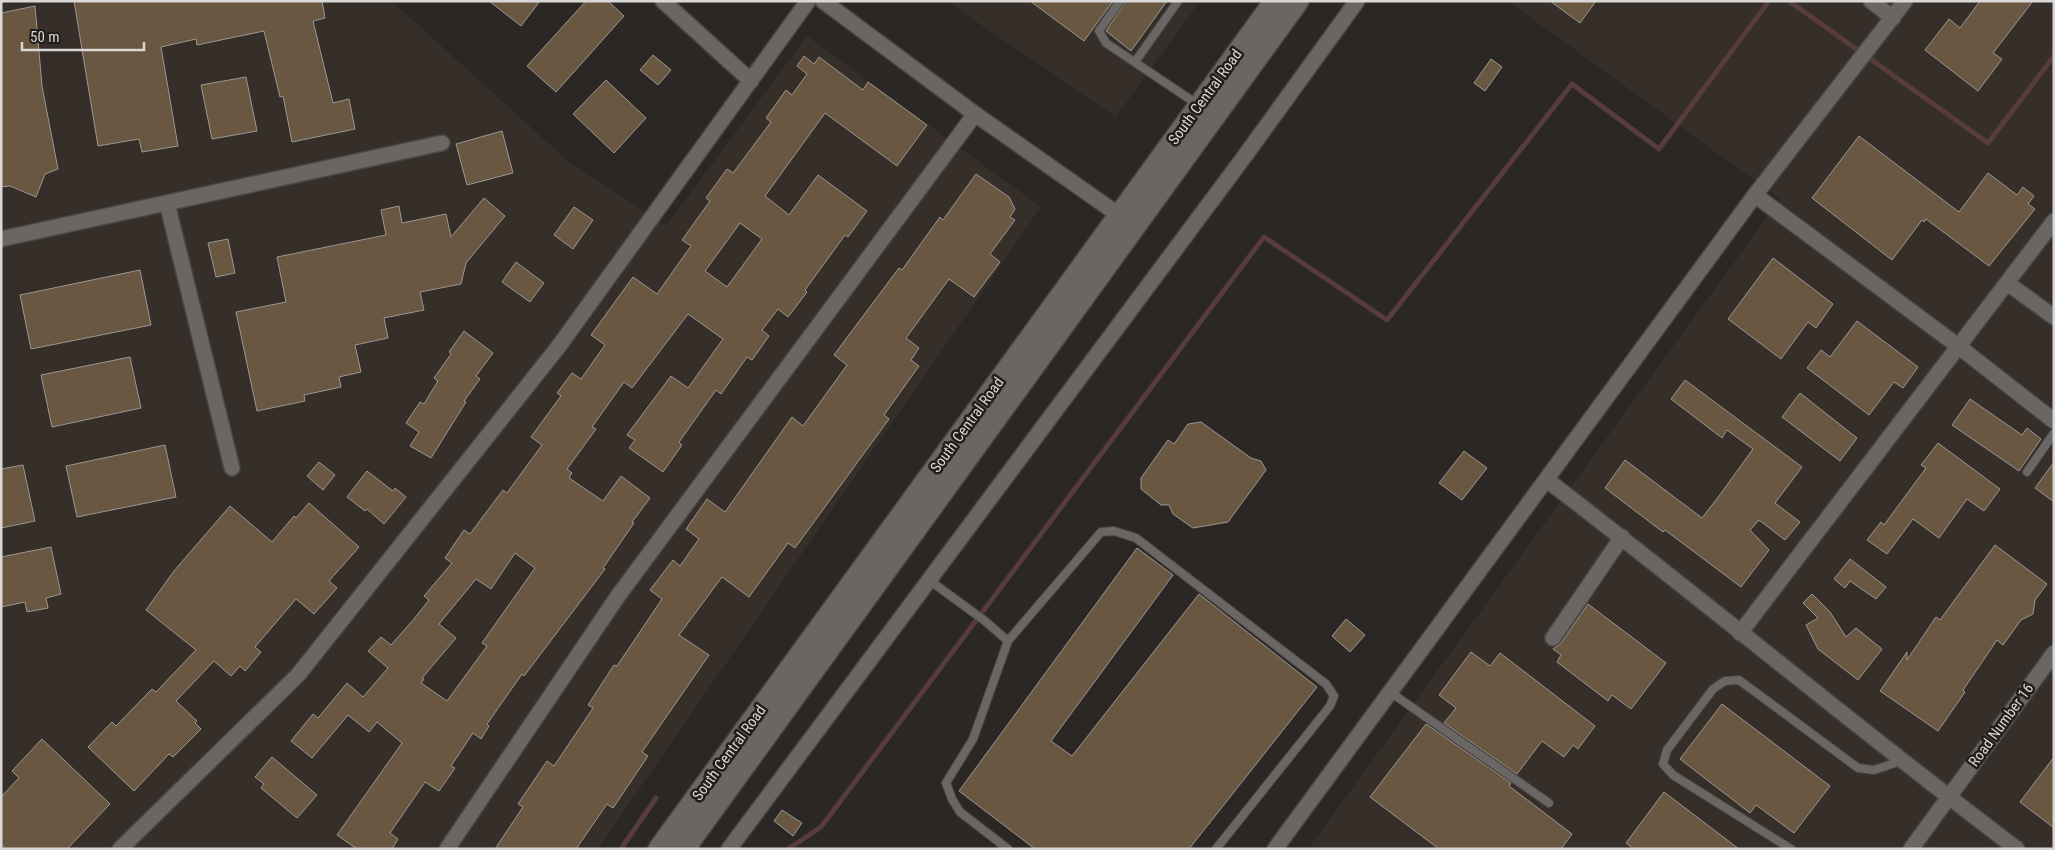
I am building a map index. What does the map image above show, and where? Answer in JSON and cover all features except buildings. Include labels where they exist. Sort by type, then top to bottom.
[{"type":"main road","name":"South Central Road","points":[[684,849],[1127,220],[1199,105],[1275,1]]},
{"type":"main road","name":"South Central Road","points":[[659,849],[1127,220],[1298,1]]},
{"type":"street","points":[[663,1],[751,81]]},
{"type":"street","points":[[120,849],[298,675],[559,346],[808,1]]},
{"type":"street","points":[[823,1],[975,114],[1127,220]]},
{"type":"street","points":[[729,849],[1247,153],[1357,1]]},
{"type":"street","points":[[1871,1],[1890,22]]},
{"type":"street","points":[[1274,849],[1755,196],[1860,62],[1905,1]]},
{"type":"street","points":[[447,849],[618,596],[975,114]]},
{"type":"street","points":[[1,239],[442,143]]},
{"type":"street","points":[[1755,196],[1958,346],[2054,421]]},
{"type":"street","points":[[167,203],[232,468]]},
{"type":"street","points":[[1740,634],[2054,221]]},
{"type":"street","points":[[2007,283],[2054,317]]},
{"type":"street","points":[[1547,480],[1622,537],[1740,634],[1901,761],[2017,849]]},
{"type":"street","points":[[1554,638],[1622,537]]},
{"type":"street","name":"Road Number 16","points":[[1911,849],[2054,653]]},
{"type":"lane","points":[[1120,1],[1099,31],[1100,37],[1106,43],[1199,105]]},
{"type":"lane","points":[[1135,62],[1178,1]]},
{"type":"lane","points":[[2027,472],[2054,433]]},
{"type":"lane","points":[[1008,849],[960,812],[952,799],[946,783],[973,739],[1008,641],[1101,532],[1114,531],[1136,538],[1326,684],[1334,696],[1330,706],[1216,849]]},
{"type":"lane","points":[[929,580],[985,621],[1008,641]]},
{"type":"lane","points":[[1791,849],[1674,775],[1663,764],[1667,750],[1713,690],[1725,681],[1739,680],[1858,768],[1874,770],[1901,761]]},
{"type":"lane","points":[[1390,692],[1549,803]]},
{"type":"shaded area","points":[[1,1],[392,1],[569,162],[666,226],[807,36],[1041,207],[598,849],[1,849]]},
{"type":"shaded area","points":[[946,1],[1200,1],[1116,117]]},
{"type":"shaded area","points":[[1508,1],[2054,1],[2054,849],[1308,849],[1780,199]]},
{"type":"waterway","points":[[788,849],[821,827],[1264,237],[1387,320],[1572,84],[1659,149],[1769,1]]},
{"type":"waterway","points":[[1789,1],[1988,143],[2054,56]]},
{"type":"waterway","points":[[621,849],[656,798]]}]
